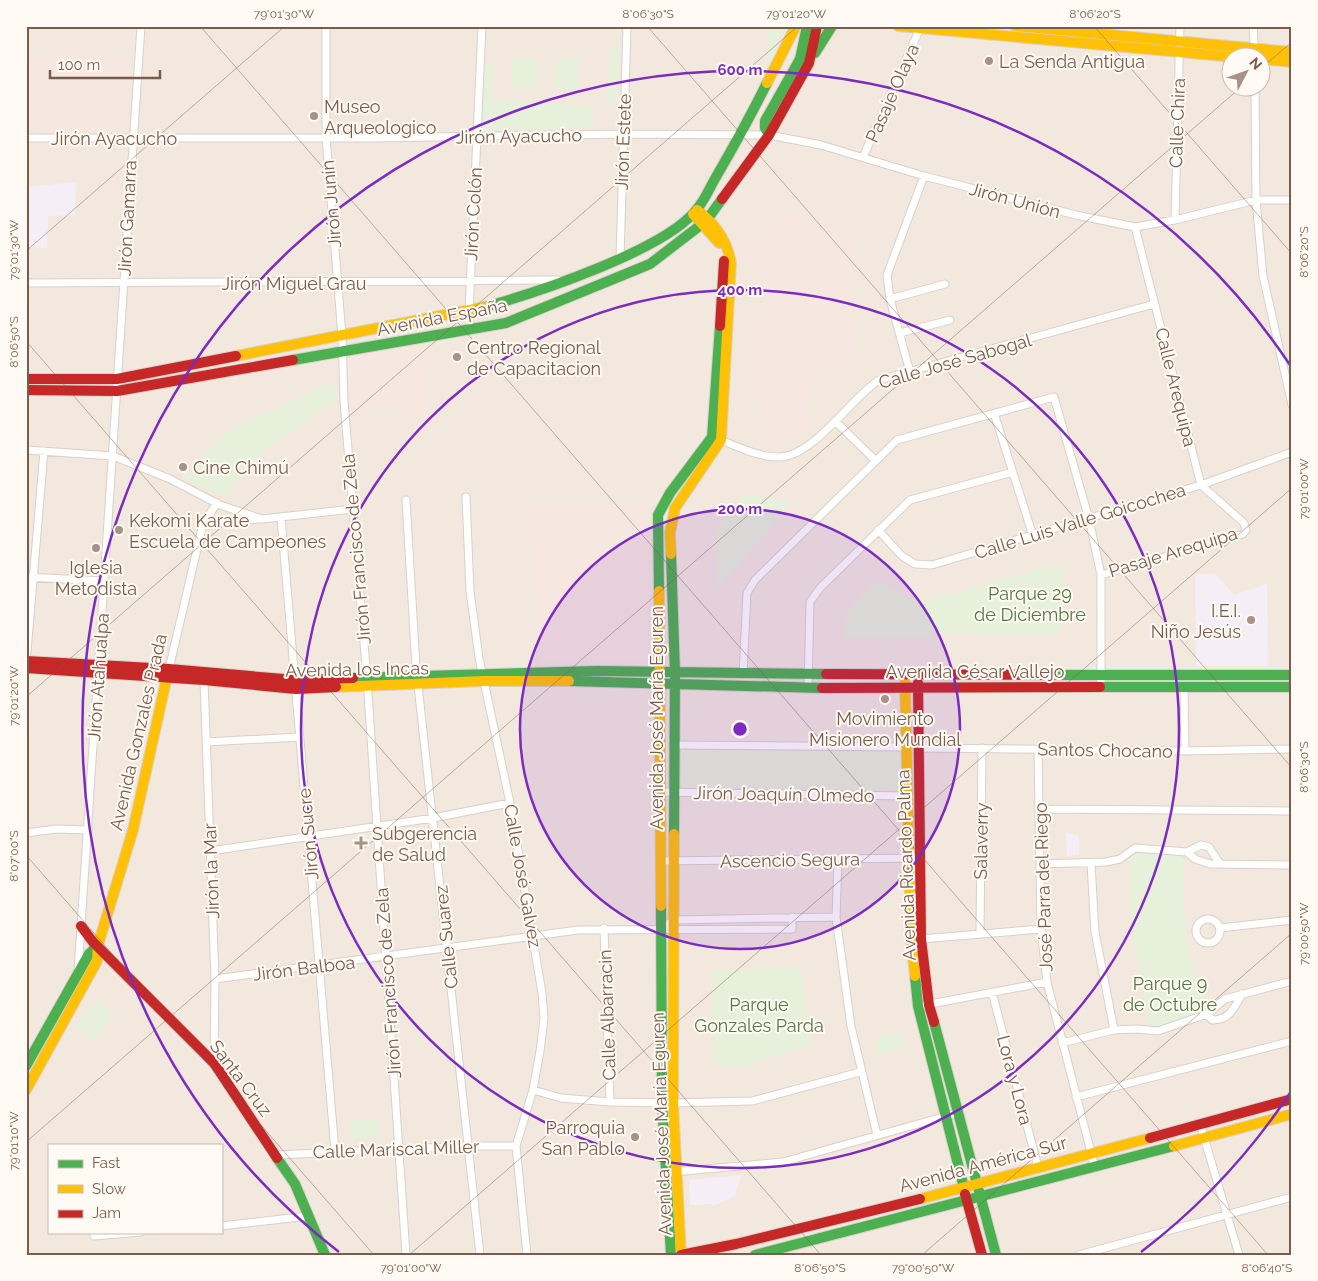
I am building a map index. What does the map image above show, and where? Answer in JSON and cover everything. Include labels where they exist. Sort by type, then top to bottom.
[{"type":"main road","name":"Avenida España","points":[[26,379],[117,379],[469,312],[496,305],[642,248],[695,212],[741,134],[796,26]]},
{"type":"main road","points":[[769,135],[765,128],[765,121],[800,59],[807,26]]},
{"type":"main road","name":"Avenida España","points":[[26,390],[117,390],[506,323],[650,264],[706,221],[769,135],[809,63],[817,26]]},
{"type":"main road","points":[[809,63],[832,26]]},
{"type":"main road","points":[[898,26],[1118,36],[1220,54]]},
{"type":"main road","points":[[1180,47],[1220,50]]},
{"type":"main road","points":[[1270,53],[1292,52]]},
{"type":"main road","points":[[1270,60],[1292,62]]},
{"type":"main road","name":"Avenida José María Eguren","points":[[671,1255],[663,1129],[668,1103],[674,924],[675,673],[671,520],[686,488],[706,465],[721,440],[731,263],[725,240],[695,212]]},
{"type":"main road","name":"Avenida José María Eguren","points":[[681,1255],[675,1129],[668,1103],[660,929],[658,515],[671,489],[704,452],[712,437],[714,426],[724,258],[721,245],[706,221]]},
{"type":"main road","points":[[642,248],[648,251],[652,258],[650,264]]},
{"type":"main road","name":"Avenida los Incas","points":[[26,661],[99,669]]},
{"type":"main road","name":"Avenida los Incas","points":[[26,667],[168,673],[295,685]]},
{"type":"main road","name":"Avenida César Vallejo","points":[[659,672],[918,675],[1101,681],[1184,688],[1292,687]]},
{"type":"main road","name":"Avenida los Incas","points":[[168,673],[204,680],[295,685],[659,672]]},
{"type":"main road","name":"Avenida Gonzales Prada","points":[[29,1070],[97,961],[98,946],[133,830],[168,673]]},
{"type":"main road","name":"Avenida Ricardo Palma","points":[[905,675],[908,796],[921,939],[930,1005],[996,1255]]},
{"type":"main road","name":"Avenida Ricardo Palma","points":[[918,675],[919,748],[911,940],[918,1006],[982,1255]]},
{"type":"main road","name":"Avenida César Vallejo","points":[[659,682],[674,685],[918,688],[1292,675]]},
{"type":"main road","name":"Avenida los Incas","points":[[483,677],[659,682]]},
{"type":"main road","name":"Santa Cruz","points":[[81,926],[92,942],[214,1063],[295,1184],[325,1255]]},
{"type":"main road","name":"Avenida Gonzales Prada","points":[[26,1090],[29,1070],[89,954],[98,946]]},
{"type":"main road","name":"Avenida América Sur","points":[[681,1255],[753,1240],[964,1188],[1292,1099]]},
{"type":"main road","name":"Avenida América Sur","points":[[756,1255],[981,1198],[1292,1114]]},
{"type":"main road","points":[[663,1129],[675,1129]]},
{"type":"street","name":"Jirón Gamarra","points":[[117,379],[141,26]]},
{"type":"street","name":"Jirón Junín","points":[[326,26],[326,137],[342,336],[341,352]]},
{"type":"street","name":"Jirón Colón","points":[[469,312],[482,26]]},
{"type":"street","name":"Jirón Estete","points":[[620,258],[628,26]]},
{"type":"street","name":"Calle Chira","points":[[1175,220],[1180,26]]},
{"type":"street","points":[[1253,26],[1255,48]]},
{"type":"street","name":"Pasaje Olaya","points":[[863,157],[921,28]]},
{"type":"street","points":[[1255,98],[1256,200],[1262,276],[1292,405]]},
{"type":"street","name":"Jirón Ayacucho","points":[[26,138],[477,137],[741,134]]},
{"type":"street","name":"Jirón Unión","points":[[741,134],[769,135],[821,145],[924,176],[1076,215],[1134,227],[1175,220],[1256,200],[1292,200]]},
{"type":"street","points":[[910,372],[890,299],[887,275],[924,176]]},
{"type":"street","name":"Calle Arequipa","points":[[1134,227],[1201,485]]},
{"type":"street","name":"Jirón Miguel Grau","points":[[26,283],[338,283],[561,280]]},
{"type":"street","points":[[890,299],[945,284]]},
{"type":"street","name":"Calle José Sabogal","points":[[721,440],[748,451],[780,458],[804,448],[835,421],[868,387],[879,380],[1154,304]]},
{"type":"street","points":[[900,333],[950,320]]},
{"type":"street","name":"Jirón Francisco de Zela","points":[[341,352],[368,682],[406,1255]]},
{"type":"street","name":"Jirón Atahualpa","points":[[78,974],[117,379]]},
{"type":"street","points":[[743,674],[747,593],[755,580],[897,440],[1054,397],[1089,519],[1101,575],[1101,681]]},
{"type":"street","points":[[994,413],[1033,536]]},
{"type":"street","points":[[835,421],[875,460]]},
{"type":"street","points":[[26,450],[113,456],[170,479],[218,504],[262,519]]},
{"type":"street","points":[[26,667],[30,577],[44,451]]},
{"type":"street","name":"Calle Luis Valle Goicochea","points":[[878,530],[902,556],[915,564],[932,564],[1033,536],[1201,485],[1292,452]]},
{"type":"street","points":[[808,688],[810,602],[820,588],[910,500],[1013,472]]},
{"type":"street","name":"Pasaje Arequipa","points":[[1101,575],[1243,534],[1246,530],[1244,523],[1201,485]]},
{"type":"street","name":"Calle José Galvez","points":[[466,497],[470,591],[483,677],[510,802],[542,993],[544,1019],[534,1090],[516,1146],[527,1255]]},
{"type":"street","name":"Calle Suarez","points":[[406,500],[417,680],[480,1255]]},
{"type":"street","name":"Avenida Gonzales Prada","points":[[168,673],[203,524],[218,504]]},
{"type":"street","points":[[203,524],[281,518],[353,508]]},
{"type":"street","name":"Jirón Sucre","points":[[281,518],[335,1151]]},
{"type":"street","points":[[30,577],[105,581]]},
{"type":"street","name":"Jirón la Mar","points":[[204,680],[215,979],[214,1063]]},
{"type":"street","points":[[1184,688],[1185,750]]},
{"type":"street","points":[[206,742],[300,737]]},
{"type":"street","points":[[674,745],[906,748]]},
{"type":"street","name":"Santos Chocano","points":[[919,748],[1292,749]]},
{"type":"street","name":"Salaverry","points":[[980,934],[982,748]]},
{"type":"street","name":"José Parra del Riego","points":[[1038,749],[1041,929],[1047,982],[1095,1168]]},
{"type":"street","name":"Jirón Joaquín Olmedo","points":[[659,792],[908,796]]},
{"type":"street","points":[[210,850],[433,818],[510,802]]},
{"type":"street","points":[[1039,809],[1292,810]]},
{"type":"street","points":[[26,833],[56,829],[88,830]]},
{"type":"street","points":[[1040,864],[1091,864],[1115,861],[1135,848],[1187,852],[1204,845],[1209,847],[1220,864]]},
{"type":"street","points":[[1187,852],[1201,862],[1292,865]]},
{"type":"street","name":"Ascencio Segura","points":[[660,861],[914,858]]},
{"type":"street","points":[[838,860],[836,917],[850,1026],[877,1135]]},
{"type":"street","points":[[1091,864],[1095,932],[1114,1030]]},
{"type":"street","points":[[674,924],[792,916],[836,917]]},
{"type":"street","points":[[674,924],[792,929],[792,916]]},
{"type":"street","points":[[1220,928],[1292,920]]},
{"type":"street","name":"Jirón Balboa","points":[[215,979],[534,938],[562,932],[604,928],[660,929],[674,924]]},
{"type":"street","name":"Calle Albarracin","points":[[604,928],[610,1102]]},
{"type":"street","points":[[921,939],[1041,929]]},
{"type":"street","points":[[1062,1044],[1114,1030],[1137,1029],[1158,1031],[1207,1014],[1225,999],[1292,981]]},
{"type":"street","points":[[918,1006],[1047,982]]},
{"type":"street","name":"Lora y Lora","points":[[992,992],[1038,1167]]},
{"type":"street","points":[[1207,1014],[1212,1020],[1222,1020],[1232,1012],[1242,994]]},
{"type":"street","points":[[1076,1097],[1292,1041]]},
{"type":"street","points":[[534,1090],[561,1098],[610,1102],[752,1101],[860,1072]]},
{"type":"street","points":[[665,1172],[783,1162],[957,1113]]},
{"type":"street","points":[[1200,1124],[1239,1255]]},
{"type":"street","name":"Calle Mariscal Miller","points":[[276,1155],[399,1148],[516,1146]]},
{"type":"street","points":[[1079,1255],[1292,1197]]},
{"type":"street","points":[[222,1226],[308,1216]]},
{"type":"street","points":[[94,1236],[118,1234]]},
{"type":"street","points":[[753,1240],[756,1255]]},
{"type":"shaded area","points":[[26,26],[1292,26],[1292,1255],[26,1255]]},
{"type":"shaded area","points":[[130,58],[127,131],[26,130],[26,59]]},
{"type":"shaded area","points":[[76,182],[75,215],[48,216],[47,248],[26,247],[26,187]]},
{"type":"shaded area","points":[[787,209],[803,223],[853,242],[849,291],[856,350],[814,381],[806,410],[815,425],[803,435],[779,445],[748,393],[753,320],[768,315],[762,264],[732,260],[735,237],[765,241]]},
{"type":"shaded area","points":[[431,345],[427,418],[382,406],[350,411],[347,361],[353,355]]},
{"type":"shaded area","points":[[527,503],[646,506],[648,659],[541,661]]},
{"type":"shaded area","points":[[1195,574],[1215,574],[1234,595],[1267,584],[1268,666],[1196,666]]},
{"type":"shaded area","points":[[1066,833],[1079,835],[1079,855],[1067,856]]},
{"type":"shaded area","points":[[741,1175],[735,1196],[713,1206],[712,1204],[690,1205],[689,1180]]},
{"type":"green space","points":[[770,26],[784,26],[765,74]]},
{"type":"green space","points":[[610,48],[620,49],[617,103],[606,102]]},
{"type":"green space","points":[[512,57],[539,59],[538,88],[511,86]]},
{"type":"green space","points":[[557,58],[579,59],[577,91],[555,89]]},
{"type":"green space","points":[[485,65],[494,65],[492,100],[593,106],[592,128],[482,131]]},
{"type":"green space","points":[[336,380],[338,400],[330,403],[275,443],[254,462],[224,497],[181,477],[226,432]]},
{"type":"green space","points":[[743,495],[787,500],[788,507],[718,589],[716,530]]},
{"type":"green space","name":"Parque 29 de Diciembre","points":[[1061,564],[1061,634],[933,633],[933,638],[845,638],[845,621],[848,614],[859,599],[877,581],[905,597],[925,600]]},
{"type":"green space","points":[[679,748],[900,753],[900,790],[679,786]]},
{"type":"green space","name":"Parque 9 de Octubre","points":[[1136,851],[1183,854],[1185,932],[1204,1013],[1155,1027],[1149,1024],[1133,936],[1130,906],[1131,853]]},
{"type":"green space","name":"Parque Gonzales Parda","points":[[800,967],[812,1044],[742,1068],[713,1064],[712,970]]},
{"type":"green space","points":[[99,1001],[115,1017],[92,1041],[75,1025]]},
{"type":"green space","points":[[900,1032],[904,1048],[878,1055],[874,1038]]},
{"type":"green space","points":[[380,1119],[381,1137],[350,1139],[349,1121]]},
{"type":"traffic: fast","points":[[769,135],[765,128],[765,121],[800,59],[807,26]]},
{"type":"traffic: fast","points":[[815,53],[832,26]]},
{"type":"traffic: fast","points":[[485,307],[535,292],[598,268],[658,240],[681,224],[702,202],[767,83]]},
{"type":"traffic: fast","points":[[293,360],[506,323],[650,264],[706,221],[722,199]]},
{"type":"traffic: fast","points":[[659,591],[658,515],[670,493],[712,437],[720,326]]},
{"type":"traffic: fast","points":[[671,554],[675,673],[674,834]]},
{"type":"traffic: fast","points":[[353,678],[597,671],[826,674]]},
{"type":"traffic: fast","points":[[1050,675],[1292,675]]},
{"type":"traffic: fast","points":[[569,681],[822,688]]},
{"type":"traffic: fast","points":[[1100,687],[1292,687]]},
{"type":"traffic: fast","points":[[661,906],[662,1102],[671,1255]]},
{"type":"traffic: fast","points":[[26,1066],[89,954],[98,945]]},
{"type":"traffic: fast","points":[[915,976],[918,1006],[964,1188]]},
{"type":"traffic: fast","points":[[934,1022],[977,1184]]},
{"type":"traffic: fast","points":[[755,1255],[1174,1146]]},
{"type":"traffic: fast","points":[[277,1158],[295,1184],[325,1255]]},
{"type":"traffic: fast","points":[[979,1191],[996,1255]]},
{"type":"traffic: slow","points":[[767,83],[796,26]]},
{"type":"traffic: slow","points":[[898,26],[1220,56]]},
{"type":"traffic: slow","points":[[1015,26],[1292,52]]},
{"type":"traffic: slow","points":[[1270,60],[1292,62]]},
{"type":"traffic: slow","points":[[671,554],[670,533],[675,508],[721,440],[731,263],[727,247],[720,233],[697,210]]},
{"type":"traffic: slow","points":[[693,214],[719,243]]},
{"type":"traffic: slow","points":[[236,356],[485,307]]},
{"type":"traffic: slow","points":[[659,591],[661,906]]},
{"type":"traffic: slow","points":[[26,1090],[97,961],[98,945],[133,830],[168,672]]},
{"type":"traffic: slow","points":[[336,687],[484,681],[569,681]]},
{"type":"traffic: slow","points":[[905,683],[911,940],[915,976]]},
{"type":"traffic: slow","points":[[674,834],[673,1103],[681,1255]]},
{"type":"traffic: slow","points":[[1174,1146],[1292,1114]]},
{"type":"traffic: slow","points":[[920,1199],[1150,1138]]},
{"type":"traffic: jam","points":[[722,199],[769,135],[809,63],[817,26]]},
{"type":"traffic: jam","points":[[720,326],[724,261]]},
{"type":"traffic: jam","points":[[26,379],[117,379],[236,356]]},
{"type":"traffic: jam","points":[[26,390],[117,391],[293,360]]},
{"type":"traffic: jam","points":[[26,661],[169,669],[295,680],[353,678]]},
{"type":"traffic: jam","points":[[26,668],[204,680],[296,689],[336,687]]},
{"type":"traffic: jam","points":[[826,674],[1050,675]]},
{"type":"traffic: jam","points":[[918,683],[921,939],[929,1005],[934,1022]]},
{"type":"traffic: jam","points":[[822,688],[1100,687]]},
{"type":"traffic: jam","points":[[81,926],[93,942],[214,1063],[277,1158]]},
{"type":"traffic: jam","points":[[1150,1138],[1292,1099]]},
{"type":"traffic: jam","points":[[965,1194],[982,1255]]},
{"type":"traffic: jam","points":[[681,1255],[736,1244],[920,1199]]},
{"type":"place","name":"La Senda Antigua","points":[[989,61]]},
{"type":"place","name":"Museo Arqueologico","points":[[314,116]]},
{"type":"place","name":"Centro Regional de Capacitacion","points":[[457,357]]},
{"type":"place","name":"Cine Chimú","points":[[183,467]]},
{"type":"place","name":"Kekomi Karate Escuela de Campeones","points":[[119,530]]},
{"type":"place","name":"Iglesia Metodista","points":[[96,548]]},
{"type":"place","name":"I.E.I. Niño Jesús","points":[[1251,620]]},
{"type":"place","name":"Movimiento Misionero Mundial","points":[[885,699]]},
{"type":"place","name":"Subgerencia de Salud","points":[[361,843]]},
{"type":"place","name":"Parroquia San Pablo","points":[[635,1137]]}]
